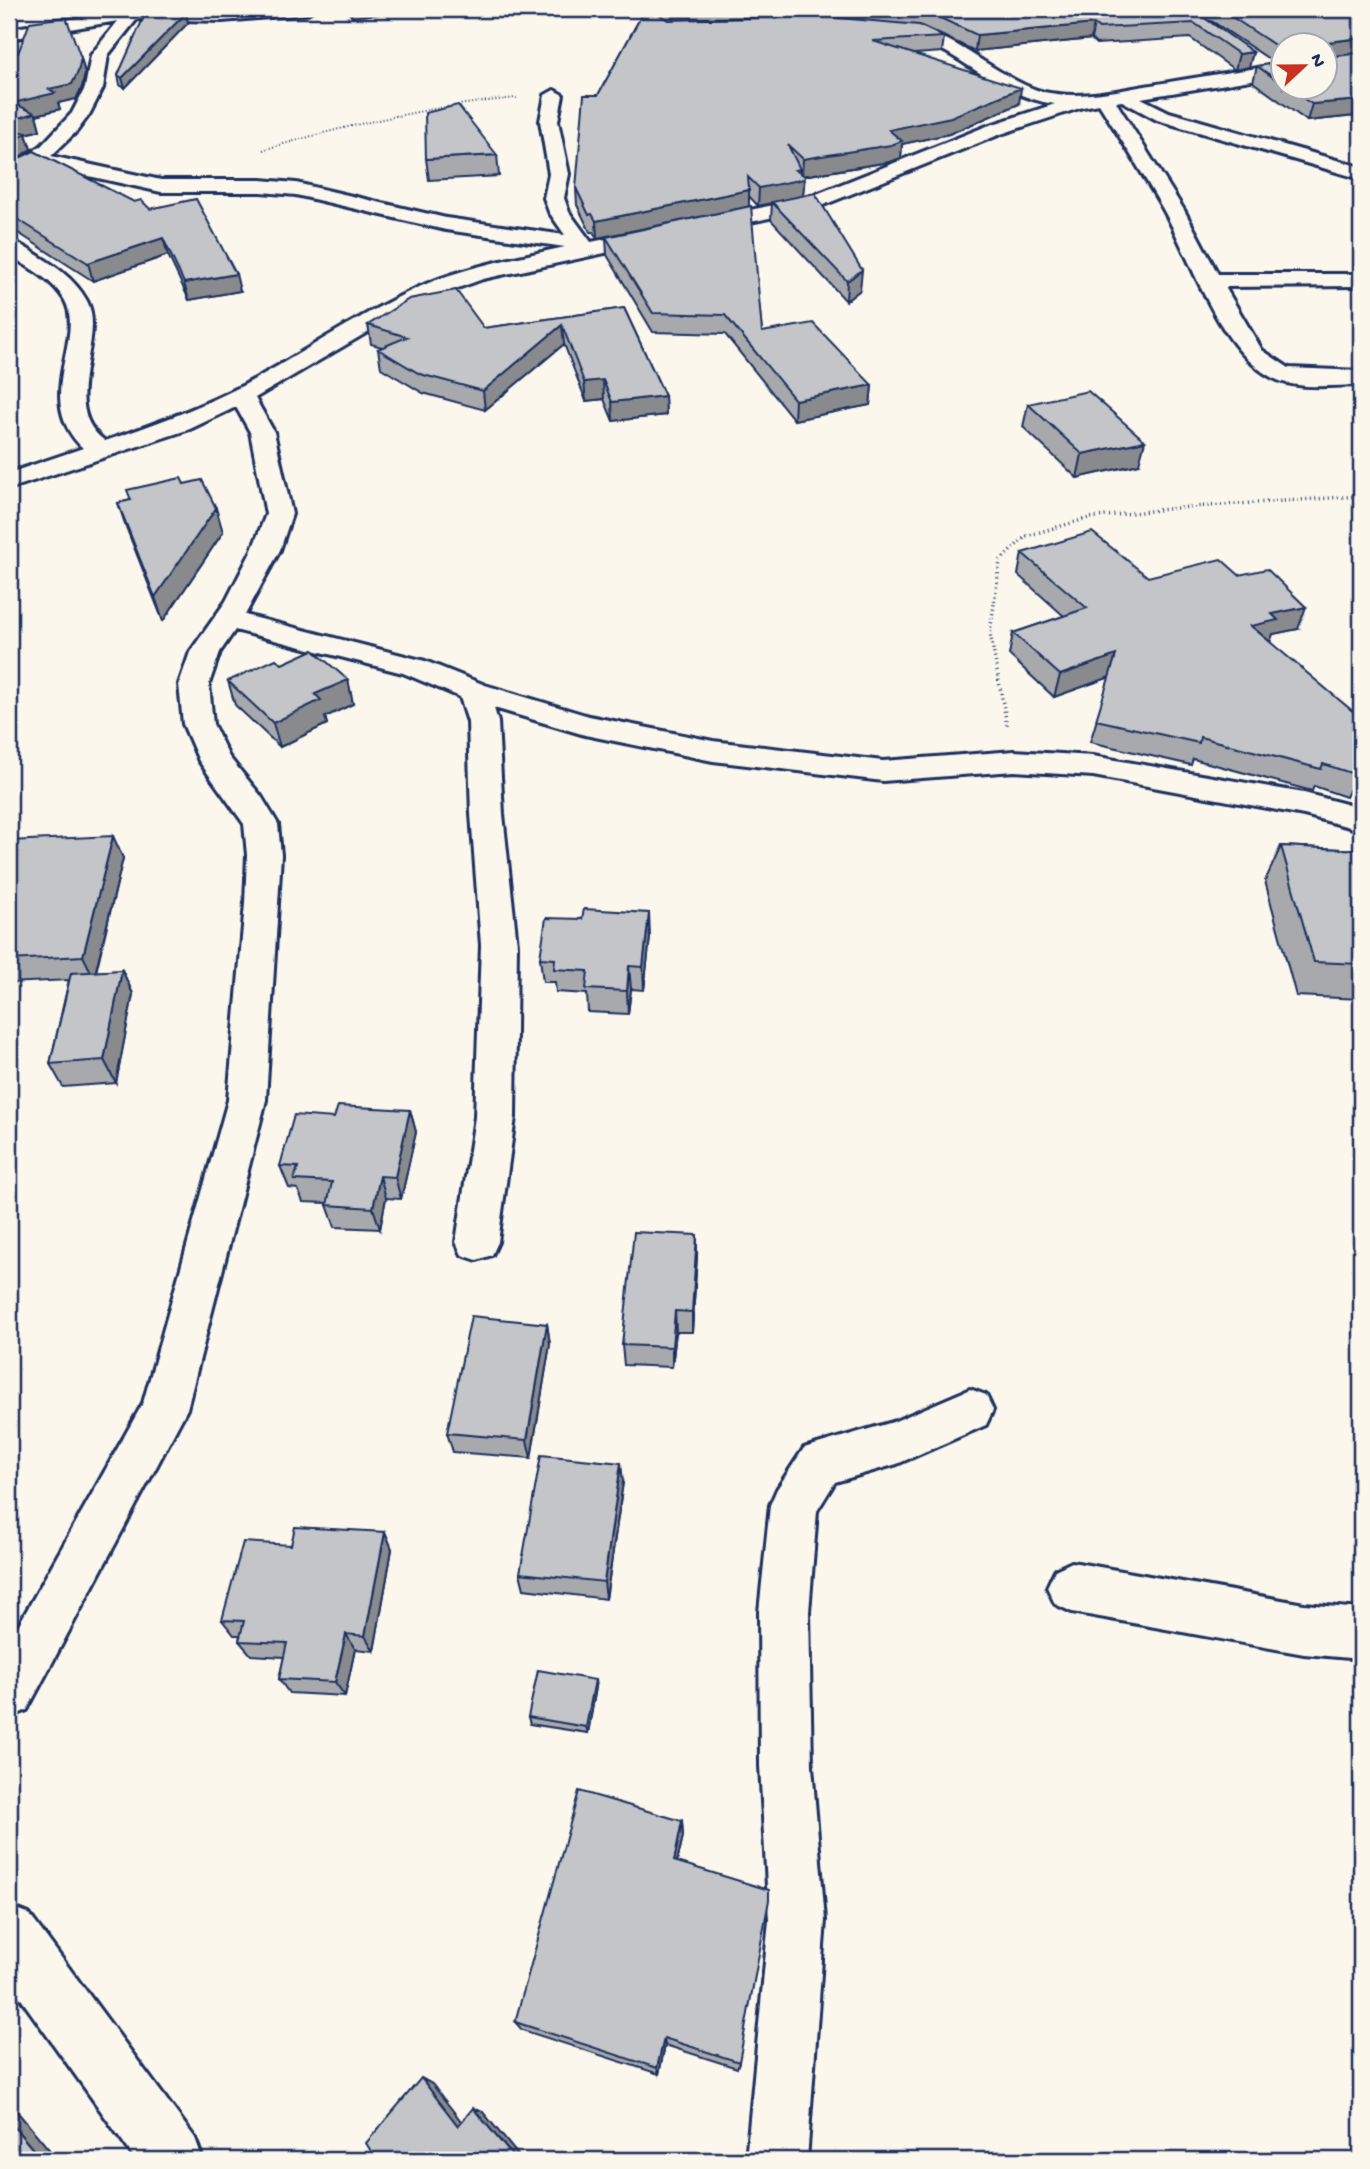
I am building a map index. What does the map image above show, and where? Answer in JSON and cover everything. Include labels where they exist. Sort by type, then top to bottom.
[{"type":"street","points":[[9,34],[133,14],[222,16],[306,9]]},
{"type":"street","points":[[9,175],[37,159],[63,135],[84,108],[94,87],[97,60],[133,14]]},
{"type":"street","points":[[883,28],[922,33],[941,41],[1004,80],[1033,94],[1080,102]]},
{"type":"street","points":[[1251,59],[1268,67]]},
{"type":"street","points":[[9,481],[181,424],[242,395],[387,311],[436,288],[476,274],[809,204],[994,130],[1080,102],[1268,72]]},
{"type":"street","points":[[554,95],[549,121],[559,174],[554,198],[559,212],[580,243]]},
{"type":"street","points":[[1115,97],[1163,116],[1361,173]]},
{"type":"street","points":[[1115,97],[1231,322],[1254,355],[1282,374],[1303,378],[1361,378]]},
{"type":"street","points":[[37,159],[161,186],[261,186],[296,189],[446,224],[604,246]]},
{"type":"street","points":[[9,247],[64,286],[76,301],[81,316],[72,377],[75,418],[89,443],[102,450]]},
{"type":"street","points":[[1212,281],[1361,280]]},
{"type":"street","points":[[9,1692],[164,1409],[247,1100],[262,903],[264,855],[261,824],[250,804],[215,761],[198,724],[194,684],[205,652],[228,619],[266,550],[279,514],[274,481],[261,432],[242,395]]},
{"type":"street","points":[[228,619],[414,667],[474,692],[585,724],[713,751],[883,771],[1014,761],[1093,766],[1304,804],[1361,819]]},
{"type":"street","points":[[474,692],[484,722],[487,814],[499,945],[495,1117],[477,1242]]},
{"type":"street","points":[[776,2160],[797,1920],[786,1766],[784,1612],[794,1505],[820,1464],[897,1442],[970,1409]]},
{"type":"street","points":[[1072,1587],[1304,1629],[1361,1634]]},
{"type":"street","points":[[9,1934],[173,2160]]},
{"type":"path","points":[[257,152],[324,131],[433,106],[554,95]]},
{"type":"path","points":[[1014,761],[989,633],[1000,561],[1010,548],[1026,536],[1089,518],[1176,508],[1361,496]]},
{"type":"building","points":[[645,9],[661,9],[657,13],[668,20],[816,16],[919,25],[944,37],[873,41],[1021,88],[951,117],[889,130],[902,141],[891,145],[803,159],[788,145],[800,169],[795,170],[805,176],[804,179],[759,188],[748,177],[749,190],[596,221],[592,214],[589,215],[576,188],[584,95],[598,95]]},
{"type":"building","points":[[906,9],[1066,9],[1070,14],[1203,17],[1253,52],[1239,54],[1194,23],[1099,28],[1094,24],[977,35],[923,10]]},
{"type":"building","points":[[1220,9],[1361,9],[1361,38],[1338,41],[1338,32],[1268,32],[1268,41]]},
{"type":"building","points":[[146,12],[186,13],[122,78],[118,75]]},
{"type":"building","points":[[66,17],[81,58],[72,84],[49,89],[55,93],[13,103],[35,113],[9,121],[9,54],[18,53],[30,22]]},
{"type":"building","points":[[1361,53],[1360,100],[1338,102],[1338,56]]},
{"type":"building","points":[[1268,64],[1268,74],[1257,66]]},
{"type":"building","points":[[458,105],[497,155],[426,159],[425,113]]},
{"type":"building","points":[[9,129],[26,133],[9,144]]},
{"type":"building","points":[[34,151],[134,202],[141,200],[150,209],[196,199],[236,274],[184,283],[163,238],[88,263],[9,214],[9,163]]},
{"type":"building","points":[[815,193],[862,270],[847,281],[772,202]]},
{"type":"building","points":[[751,206],[762,332],[813,323],[872,385],[795,400],[725,315],[653,313],[606,237]]},
{"type":"building","points":[[456,290],[484,328],[624,308],[665,396],[612,402],[603,380],[584,382],[562,325],[483,391],[420,374],[378,349],[407,337],[368,325],[409,299]]},
{"type":"building","points":[[1088,391],[1145,441],[1082,454],[1028,404]]},
{"type":"building","points":[[181,478],[184,484],[202,480],[216,508],[155,597],[118,503],[131,500],[127,490]]},
{"type":"building","points":[[1092,532],[1148,577],[1221,559],[1239,575],[1267,569],[1306,607],[1272,614],[1278,620],[1251,626],[1355,713],[1361,715],[1361,764],[1357,775],[1323,764],[1321,769],[1200,737],[1199,743],[1096,720],[1116,655],[1060,675],[1013,633],[1087,608],[1022,553]]},
{"type":"building","points":[[313,650],[348,680],[315,694],[321,700],[273,723],[228,681],[276,659],[282,664]]},
{"type":"building","points":[[113,836],[83,956],[9,960],[9,841]]},
{"type":"building","points":[[1281,846],[1361,850],[1361,964],[1314,962]]},
{"type":"building","points":[[584,909],[649,913],[643,967],[629,966],[627,991],[586,989],[588,971],[554,969],[555,959],[540,958],[546,918],[582,919]]},
{"type":"building","points":[[122,970],[104,1060],[50,1064],[71,973]]},
{"type":"building","points":[[338,1106],[410,1110],[395,1177],[380,1176],[373,1208],[327,1205],[332,1182],[294,1180],[298,1167],[280,1166],[294,1115],[334,1118]]},
{"type":"building","points":[[634,1232],[697,1235],[692,1312],[675,1311],[672,1347],[622,1345]]},
{"type":"building","points":[[471,1316],[547,1324],[527,1440],[447,1433]]},
{"type":"building","points":[[541,1455],[621,1463],[604,1582],[520,1573]]},
{"type":"building","points":[[295,1527],[385,1532],[365,1636],[346,1634],[335,1682],[279,1679],[287,1643],[239,1641],[244,1621],[222,1620],[243,1542],[291,1545]]},
{"type":"building","points":[[538,1670],[595,1680],[586,1727],[528,1717]]},
{"type":"building","points":[[579,1791],[682,1821],[674,1861],[769,1890],[739,2062],[664,2038],[657,2068],[515,2022]]},
{"type":"building","points":[[421,2078],[458,2126],[473,2108],[516,2160],[370,2160],[374,2156],[366,2143]]},
{"type":"building","points":[[9,2121],[42,2160],[9,2160]]}]
